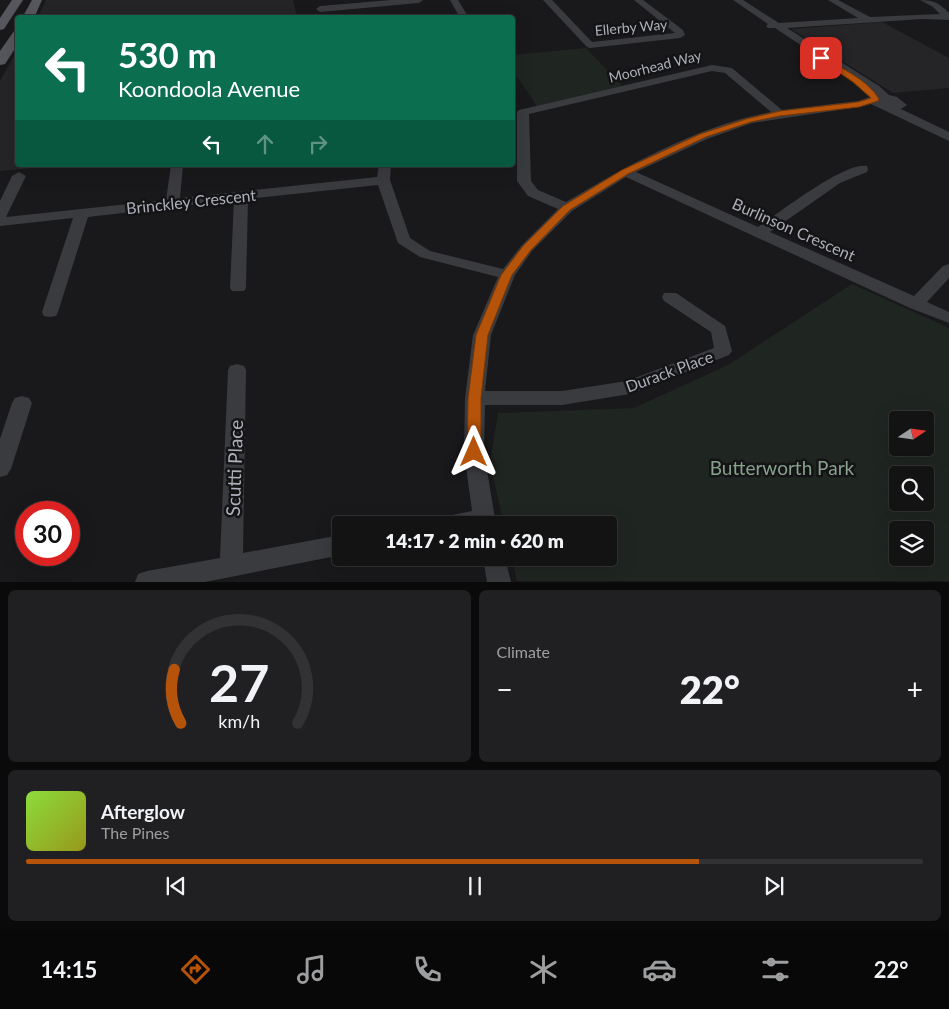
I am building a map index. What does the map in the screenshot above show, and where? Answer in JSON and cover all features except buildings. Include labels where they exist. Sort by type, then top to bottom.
[{"type":"main road","points":[[2,0],[9,5],[2,23]]},
{"type":"main road","points":[[2,23],[18,0]]},
{"type":"main road","points":[[30,15],[39,0]]},
{"type":"main road","points":[[0,61],[15,38]]},
{"type":"street","points":[[320,9],[419,0]]},
{"type":"street","points":[[454,0],[463,15]]},
{"type":"street","name":"Ellerby Way","points":[[547,0],[590,45],[680,35],[680,32],[638,0]]},
{"type":"street","points":[[732,0],[875,88],[884,103],[949,137]]},
{"type":"street","points":[[738,0],[776,27],[867,19],[922,16],[949,17]]},
{"type":"street","points":[[832,0],[867,19]]},
{"type":"street","points":[[924,0],[936,5],[949,17]]},
{"type":"street","points":[[361,4],[365,15]]},
{"type":"street","name":"Moorhead Way","points":[[523,112],[712,68],[728,70],[780,114]]},
{"type":"street","points":[[515,100],[522,105],[523,112],[524,181],[533,193],[567,208]]},
{"type":"street","points":[[483,516],[474,452],[474,398],[482,335],[507,275],[527,248],[567,208],[625,172],[703,136],[749,120],[859,104],[884,103],[949,133]]},
{"type":"street","points":[[172,203],[177,167]]},
{"type":"street","points":[[759,233],[835,180],[862,168]]},
{"type":"street","points":[[384,172],[402,240],[426,254],[507,275]]},
{"type":"street","name":"Brinckley Crescent","points":[[0,222],[241,195],[384,172]]},
{"type":"street","name":"Burlinson Crescent","points":[[625,172],[949,318]]},
{"type":"street","points":[[0,215],[19,176]]},
{"type":"street","points":[[238,288],[241,195]]},
{"type":"street","points":[[50,312],[82,212]]},
{"type":"street","points":[[916,304],[949,269]]},
{"type":"street","name":"Durack Place","points":[[474,398],[562,398],[630,387],[722,351],[719,330],[670,297]]},
{"type":"street","name":"Scutti Place","points":[[231,566],[237,370]]},
{"type":"street","points":[[0,469],[22,404]]},
{"type":"street","points":[[147,582],[332,547]]},
{"type":"street","points":[[496,566],[500,582]]},
{"type":"shaded area","points":[[46,0],[293,0],[297,15],[39,15]]},
{"type":"shaded area","points":[[882,22],[949,58],[949,88],[893,93],[791,29]]},
{"type":"shaded area","points":[[15,55],[15,167],[44,167],[0,171],[0,81]]},
{"type":"green space","points":[[586,48],[622,86],[537,106],[515,74],[515,55]]},
{"type":"green space","name":"Butterworth Park","points":[[852,284],[949,328],[949,581],[517,581],[514,566],[617,566],[617,516],[502,516],[490,462],[498,413],[634,408],[728,365]]},
{"type":"route","points":[[474,452],[474,398],[482,335],[507,275],[548,224],[567,208],[625,172],[671,149],[703,136],[749,120],[859,104],[875,99],[872,94],[855,80],[821,58]]}]
